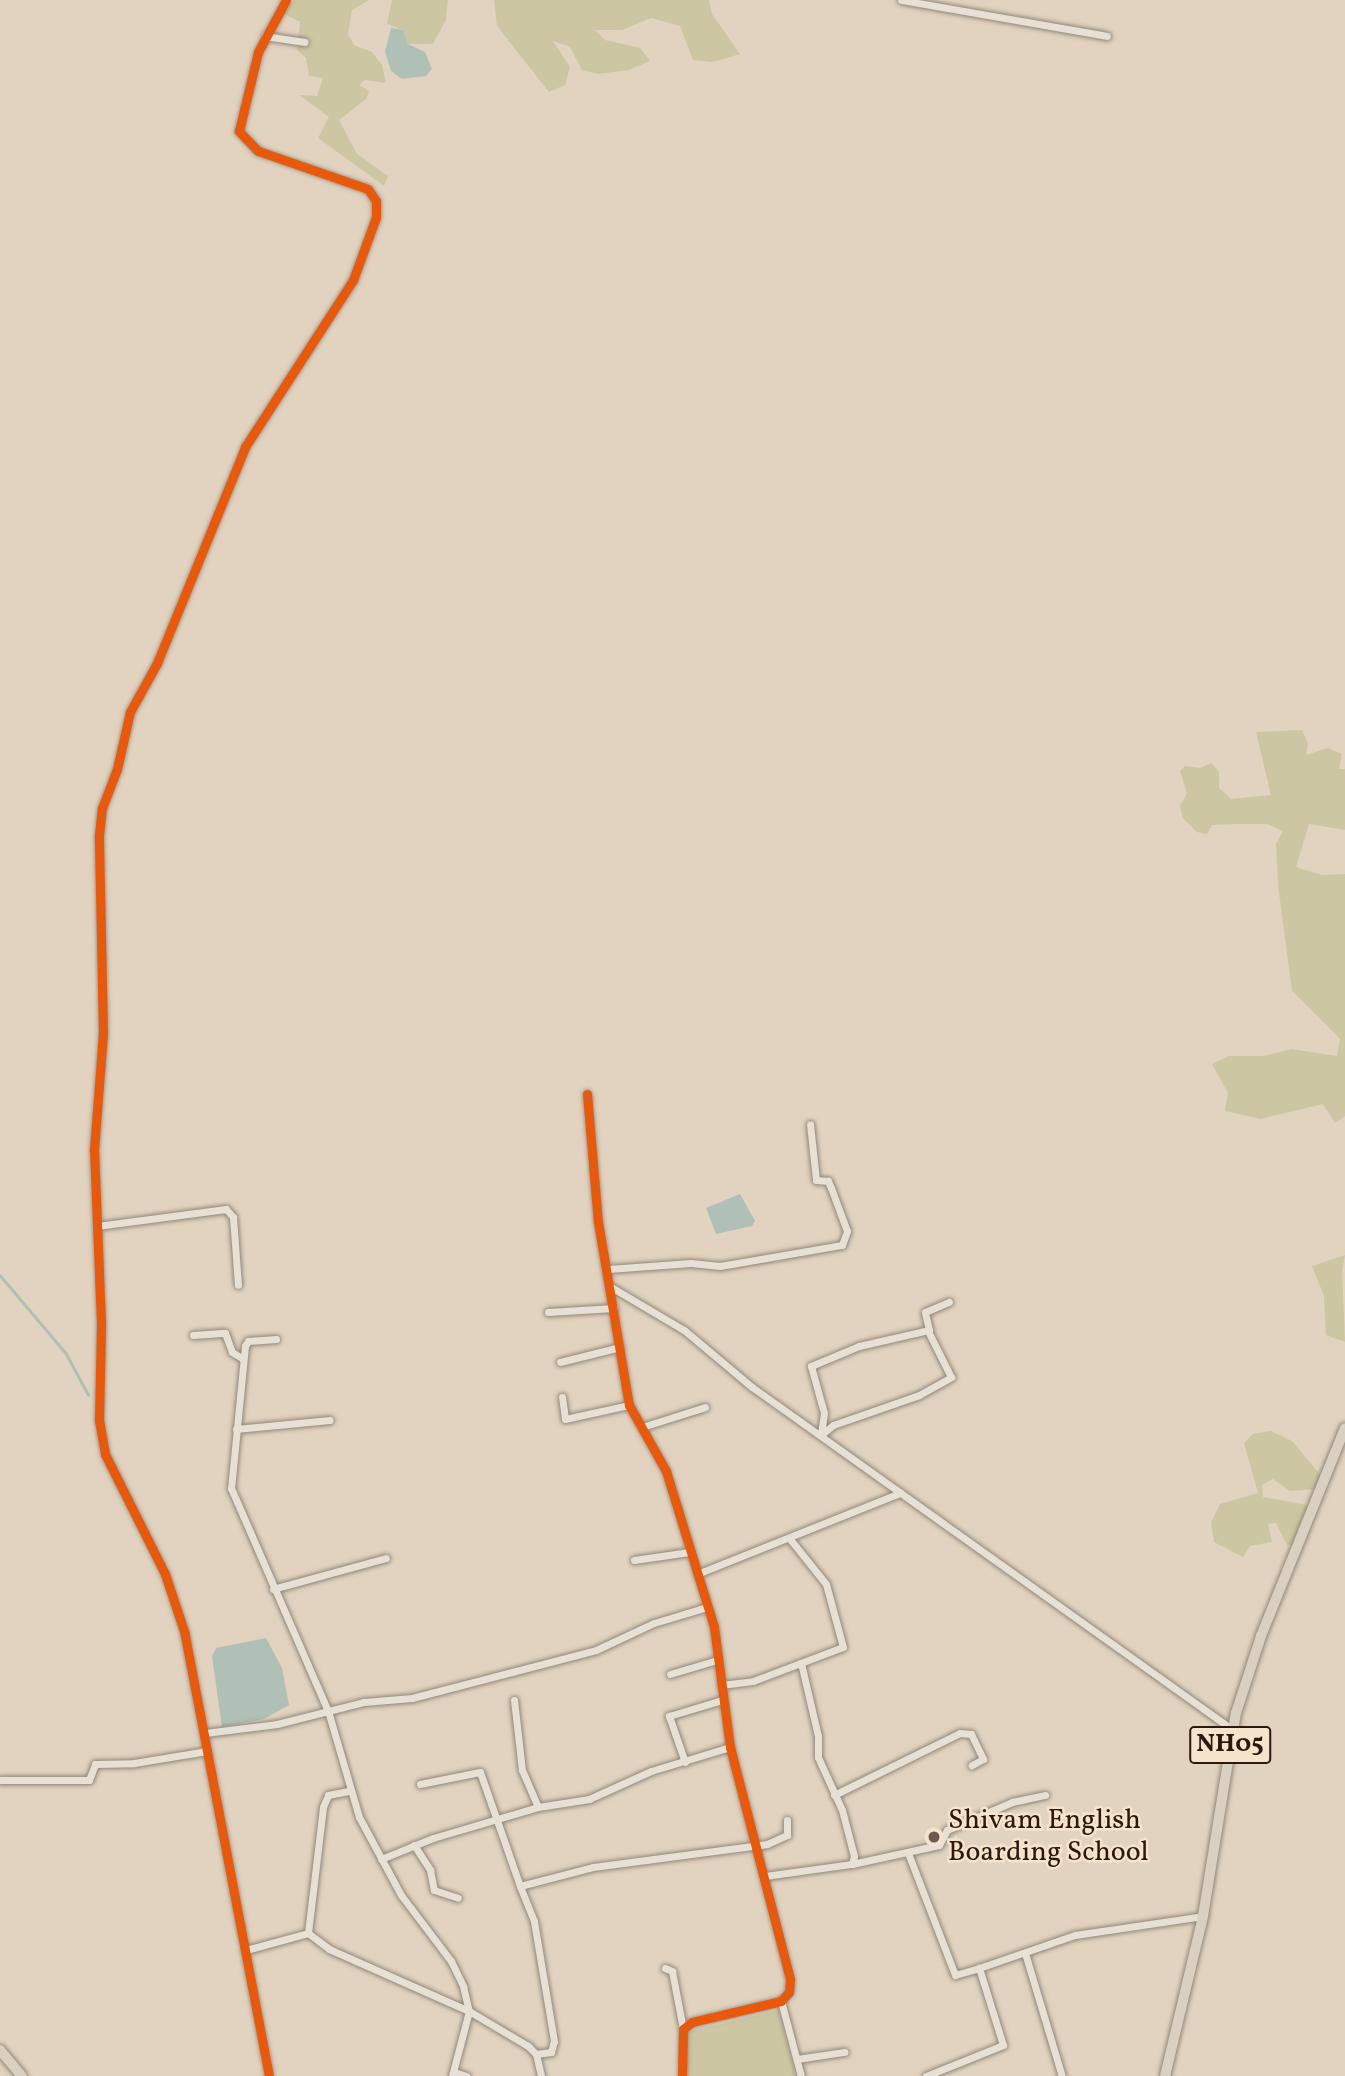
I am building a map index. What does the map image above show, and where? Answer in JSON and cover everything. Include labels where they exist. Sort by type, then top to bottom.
[{"type":"main road","name":"NH05","points":[[1165,2076],[1203,1916],[1233,1730],[1261,1636],[1345,1428]]},
{"type":"main road","points":[[0,2050],[22,2076]]},
{"type":"street","points":[[269,2076],[185,1634],[164,1574],[105,1454],[99,1421],[102,1324],[94,1150],[103,1033],[102,808],[117,769],[130,712],[156,663],[246,447],[353,280],[376,217],[376,201],[368,189],[294,167],[244,141],[239,131],[240,116],[265,36],[286,0]]},
{"type":"street","points":[[901,0],[1107,36]]},
{"type":"street","points":[[265,36],[305,42]]},
{"type":"street","points":[[587,1094],[598,1222],[629,1405],[666,1471],[707,1608],[730,1747],[790,1979],[789,1992],[781,2001],[692,2022],[683,2029]]},
{"type":"street","points":[[608,1269],[691,1263],[720,1266],[842,1245],[847,1231],[831,1188],[828,1181],[816,1180],[810,1124]]},
{"type":"street","points":[[97,1226],[226,1209],[233,1217],[238,1285]]},
{"type":"street","points":[[611,1287],[684,1330],[752,1387],[1233,1730]]},
{"type":"street","points":[[821,1434],[833,1425],[898,1404],[951,1377],[928,1331],[925,1312],[950,1303]]},
{"type":"street","points":[[548,1312],[614,1308]]},
{"type":"street","points":[[821,1434],[824,1413],[811,1366],[859,1346],[928,1331]]},
{"type":"street","points":[[193,1335],[225,1333],[232,1352],[243,1359]]},
{"type":"street","points":[[276,1339],[248,1341],[243,1359],[231,1488],[328,1711],[342,1750],[349,1791],[381,1859],[451,1961],[469,2011],[453,2074],[466,2076]]},
{"type":"street","points":[[560,1362],[620,1347]]},
{"type":"street","points":[[562,1397],[565,1419],[629,1405]]},
{"type":"street","points":[[642,1427],[705,1407]]},
{"type":"street","points":[[236,1429],[330,1420]]},
{"type":"street","points":[[697,1574],[900,1493]]},
{"type":"street","points":[[721,1685],[753,1681],[843,1647],[826,1584],[790,1539]]},
{"type":"street","points":[[634,1560],[689,1552]]},
{"type":"street","points":[[273,1589],[386,1558]]},
{"type":"street","points":[[205,1733],[277,1724],[328,1711],[412,1698],[562,1660],[654,1623],[707,1608]]},
{"type":"street","points":[[670,1674],[717,1660]]},
{"type":"street","points":[[801,1663],[818,1736],[818,1758],[848,1828],[852,1864]]},
{"type":"street","points":[[514,1700],[522,1770],[538,1807]]},
{"type":"street","points":[[685,1762],[669,1716],[722,1700]]},
{"type":"street","points":[[834,1795],[960,1734],[971,1734],[983,1759],[972,1765]]},
{"type":"street","points":[[381,1859],[414,1845],[538,1807],[589,1799],[651,1771],[730,1747]]},
{"type":"street","points":[[0,1780],[89,1780],[94,1764],[134,1763],[207,1751]]},
{"type":"street","points":[[308,1933],[328,1949],[469,2011],[536,2054],[551,2052],[554,2041],[534,1921],[480,1772],[420,1784]]},
{"type":"street","points":[[308,1933],[323,1807],[328,1795],[349,1791]]},
{"type":"street","points":[[765,1876],[852,1864],[939,1845],[947,1830],[1012,1802],[1045,1795]]},
{"type":"street","points":[[520,1886],[593,1867],[756,1846],[787,1835],[787,1820]]},
{"type":"street","points":[[414,1845],[430,1870],[434,1890],[458,1898]]},
{"type":"street","points":[[908,1853],[955,1975],[1074,1935],[1203,1916]]},
{"type":"street","points":[[246,1950],[308,1933]]},
{"type":"street","points":[[1025,1953],[1062,2076]]},
{"type":"street","points":[[666,1968],[672,1971],[683,2029],[682,2076]]},
{"type":"street","points":[[926,2076],[1003,2045],[979,1968]]},
{"type":"street","points":[[781,2001],[801,2076]]},
{"type":"street","points":[[797,2060],[844,2052]]},
{"type":"street","points":[[536,2054],[541,2076]]},
{"type":"shaded area","points":[[294,0],[369,0],[352,10],[348,34],[354,45],[372,52],[382,65],[386,83],[365,80],[359,85],[369,91],[366,99],[339,120],[357,154],[388,176],[384,186],[318,138],[329,117],[299,95],[317,96],[323,78],[309,76],[306,58],[297,50],[300,22],[284,14]]},
{"type":"shaded area","points":[[392,0],[448,0],[446,20],[433,44],[408,44],[403,30],[387,24]]},
{"type":"shaded area","points":[[494,0],[709,0],[712,14],[740,54],[713,62],[693,60],[680,26],[651,18],[622,30],[595,30],[605,40],[640,48],[650,61],[629,70],[598,74],[582,70],[570,47],[553,41],[570,67],[565,85],[549,92],[497,26]]},
{"type":"shaded area","points":[[391,28],[403,30],[408,44],[425,52],[432,69],[426,76],[402,79],[391,71],[385,51]]},
{"type":"shaded area","points":[[1302,730],[1308,744],[1306,755],[1328,748],[1342,754],[1339,769],[1345,769],[1345,830],[1309,824],[1296,867],[1322,875],[1345,874],[1345,1116],[1335,1123],[1323,1104],[1261,1119],[1225,1111],[1228,1093],[1212,1064],[1229,1056],[1264,1056],[1291,1049],[1337,1056],[1340,1039],[1292,991],[1278,885],[1276,844],[1283,831],[1267,824],[1235,824],[1212,825],[1207,834],[1197,832],[1183,818],[1180,806],[1187,793],[1180,771],[1185,766],[1200,768],[1212,763],[1219,772],[1219,788],[1231,799],[1271,795],[1256,732]]},
{"type":"shaded area","points":[[740,1194],[755,1221],[752,1226],[716,1234],[706,1208]]},
{"type":"shaded area","points":[[1345,1255],[1342,1270],[1345,1342],[1326,1335],[1324,1296],[1312,1266]]},
{"type":"shaded area","points":[[1271,1431],[1292,1441],[1323,1478],[1317,1489],[1290,1491],[1273,1479],[1262,1485],[1263,1497],[1307,1505],[1308,1513],[1296,1545],[1287,1545],[1276,1523],[1268,1524],[1272,1542],[1250,1546],[1243,1557],[1214,1542],[1211,1522],[1220,1504],[1258,1493],[1244,1443],[1253,1434]]},
{"type":"shaded area","points":[[266,1638],[282,1668],[289,1705],[264,1719],[222,1727],[212,1656],[216,1648]]},
{"type":"shaded area","points":[[779,2010],[796,2076],[686,2076],[687,2032]]},
{"type":"waterway","points":[[0,1275],[66,1353],[88,1394]]},
{"type":"cycle path","points":[[269,2076],[185,1634],[165,1574],[105,1454],[99,1421],[101,1323],[94,1150],[103,1033],[99,835],[102,808],[117,769],[130,712],[157,663],[245,447],[353,280],[376,217],[376,201],[368,189],[258,151],[239,131],[258,52],[286,0]]},
{"type":"cycle path","points":[[587,1094],[598,1222],[629,1405],[666,1471],[714,1627],[730,1747],[790,1979],[789,1992],[781,2001],[692,2022],[683,2029],[682,2076]]},
{"type":"place","name":"Shivam English Boarding School","points":[[934,1837]]}]
